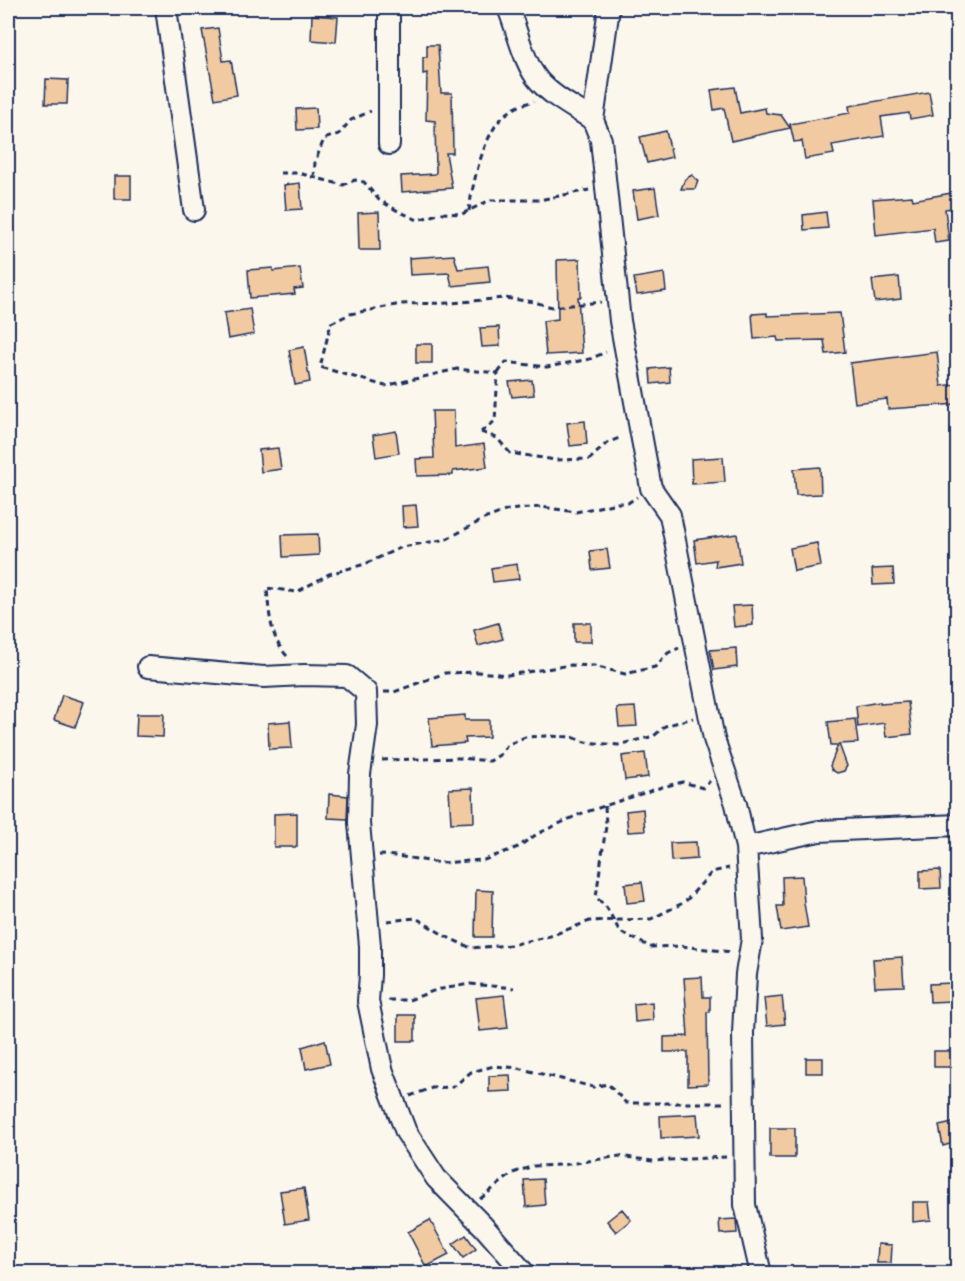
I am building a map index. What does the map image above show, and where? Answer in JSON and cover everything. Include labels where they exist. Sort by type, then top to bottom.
[{"type":"street","points":[[166,8],[194,210]]},
{"type":"street","points":[[390,8],[390,144]]},
{"type":"street","points":[[508,8],[529,64],[539,81],[593,120]]},
{"type":"street","points":[[609,8],[593,120],[601,140],[624,345],[651,488],[670,515],[714,739],[736,804],[746,847],[752,939],[746,974],[743,1154],[745,1205],[761,1274]]},
{"type":"street","points":[[148,667],[264,677],[346,676],[366,692],[367,725],[362,761],[359,823],[368,927],[370,975],[368,1001],[382,1069],[406,1132],[436,1178],[525,1274]]},
{"type":"street","points":[[746,847],[819,831],[957,825]]},
{"type":"path","points":[[469,211],[471,192],[484,150],[503,117],[521,105],[556,95]]},
{"type":"path","points":[[314,178],[315,162],[324,139],[339,134],[351,120],[390,105]]},
{"type":"path","points":[[280,173],[298,173],[343,185],[355,180],[364,182],[379,200],[418,220],[441,213],[462,214],[490,200],[539,200],[605,187]]},
{"type":"path","points":[[498,373],[457,369],[428,374],[386,386],[320,367],[331,323],[350,314],[401,304],[451,303],[506,298],[552,307],[594,302],[618,303]]},
{"type":"path","points":[[624,345],[590,358],[547,367],[506,362],[498,373],[495,421],[481,432],[497,438],[510,453],[556,460],[590,459],[607,442],[640,429]]},
{"type":"path","points":[[303,675],[278,646],[269,615],[267,588],[297,591],[329,574],[365,564],[402,547],[447,539],[484,519],[508,510],[540,507],[576,512],[617,503],[628,503],[651,488]]},
{"type":"path","points":[[366,692],[394,692],[445,673],[478,672],[508,675],[571,665],[594,666],[625,674],[655,667],[668,653],[695,642]]},
{"type":"path","points":[[362,761],[460,758],[490,761],[501,754],[507,745],[525,737],[572,737],[585,742],[618,745],[654,736],[665,726],[709,714]]},
{"type":"path","points":[[362,857],[397,856],[441,863],[484,860],[518,847],[537,834],[580,814],[683,782],[702,788],[724,767]]},
{"type":"path","points":[[605,806],[606,826],[597,897],[607,908],[620,932],[651,947],[681,946],[749,953]]},
{"type":"path","points":[[368,927],[388,921],[416,918],[447,937],[471,948],[511,945],[550,936],[584,922],[651,919],[685,902],[712,872],[747,867]]},
{"type":"path","points":[[368,1001],[409,1000],[436,990],[470,984],[514,988]]},
{"type":"path","points":[[394,1101],[432,1088],[453,1087],[471,1072],[494,1066],[518,1068],[593,1087],[608,1084],[626,1103],[724,1103],[743,1100]]},
{"type":"path","points":[[467,1210],[513,1173],[533,1166],[563,1165],[620,1156],[652,1161],[710,1159],[743,1154]]},
{"type":"building","points":[[312,15],[338,17],[336,42],[311,40]]},
{"type":"building","points":[[218,28],[223,61],[231,60],[237,95],[215,99],[202,30]]},
{"type":"building","points":[[427,45],[438,45],[441,93],[452,93],[453,153],[446,153],[452,188],[402,192],[401,176],[435,174],[436,172],[435,121],[426,120],[427,73],[423,74],[423,57],[427,57]]},
{"type":"building","points":[[46,79],[68,80],[67,104],[45,104]]},
{"type":"building","points":[[735,87],[740,113],[765,108],[766,113],[781,115],[790,128],[731,141],[724,108],[714,110],[711,90]]},
{"type":"building","points":[[929,92],[933,115],[910,119],[909,113],[881,117],[884,136],[832,145],[834,154],[805,159],[802,141],[794,142],[790,124],[850,113],[849,106]]},
{"type":"building","points":[[316,108],[317,129],[297,130],[296,109]]},
{"type":"building","points":[[666,131],[672,157],[647,163],[640,137]]},
{"type":"building","points":[[692,175],[698,181],[695,189],[681,189],[685,179]]},
{"type":"building","points":[[114,176],[131,176],[131,199],[114,199]]},
{"type":"building","points":[[300,183],[302,209],[286,210],[284,185]]},
{"type":"building","points":[[655,188],[659,215],[637,219],[633,191]]},
{"type":"building","points":[[957,192],[957,207],[945,209],[949,241],[935,243],[933,228],[876,235],[873,199],[912,196],[913,200]]},
{"type":"building","points":[[379,212],[380,250],[359,250],[358,213]]},
{"type":"building","points":[[826,212],[828,228],[804,230],[803,215]]},
{"type":"building","points":[[454,255],[458,269],[488,266],[490,282],[452,286],[449,273],[410,275],[409,258]]},
{"type":"building","points":[[580,259],[581,297],[578,297],[582,353],[546,355],[543,321],[558,319],[557,260]]},
{"type":"building","points":[[273,268],[273,271],[300,268],[303,288],[294,289],[295,294],[250,298],[248,270]]},
{"type":"building","points":[[664,273],[666,291],[637,295],[634,278]]},
{"type":"building","points":[[899,277],[901,299],[875,302],[872,280]]},
{"type":"building","points":[[250,309],[254,334],[228,339],[224,313]]},
{"type":"building","points":[[767,313],[767,316],[840,313],[845,352],[826,354],[824,340],[778,341],[777,337],[754,339],[752,314]]},
{"type":"building","points":[[499,327],[500,346],[482,347],[480,328]]},
{"type":"building","points":[[416,344],[432,344],[432,363],[416,363]]},
{"type":"building","points":[[304,347],[310,382],[295,385],[289,350]]},
{"type":"building","points":[[937,352],[941,386],[957,384],[957,404],[888,409],[887,399],[855,403],[850,363]]},
{"type":"building","points":[[669,367],[670,382],[651,384],[650,369]]},
{"type":"building","points":[[532,380],[534,395],[512,397],[509,382]]},
{"type":"building","points":[[432,411],[454,411],[455,448],[484,444],[487,467],[453,471],[453,475],[417,476],[416,459],[434,458]]},
{"type":"building","points":[[585,421],[587,444],[570,446],[567,423]]},
{"type":"building","points":[[396,431],[399,453],[376,457],[373,435]]},
{"type":"building","points":[[278,448],[281,469],[261,472],[259,450]]},
{"type":"building","points":[[723,457],[725,482],[692,484],[691,459]]},
{"type":"building","points":[[820,467],[821,494],[796,495],[794,469]]},
{"type":"building","points":[[416,505],[418,526],[403,527],[402,506]]},
{"type":"building","points":[[318,534],[319,555],[283,557],[282,535]]},
{"type":"building","points":[[737,534],[741,563],[715,567],[716,560],[697,563],[694,540]]},
{"type":"building","points":[[817,543],[821,566],[794,571],[790,548]]},
{"type":"building","points":[[607,549],[610,568],[592,570],[590,551]]},
{"type":"building","points":[[517,564],[519,579],[493,582],[491,568]]},
{"type":"building","points":[[893,568],[894,584],[873,585],[872,569]]},
{"type":"building","points":[[752,605],[753,625],[734,627],[732,606]]},
{"type":"building","points":[[498,623],[503,639],[478,646],[474,630]]},
{"type":"building","points":[[574,623],[591,623],[591,642],[574,642]]},
{"type":"building","points":[[736,648],[737,667],[714,670],[710,650]]},
{"type":"building","points":[[62,695],[84,702],[75,727],[54,720]]},
{"type":"building","points":[[880,702],[880,704],[908,702],[912,734],[886,737],[884,723],[858,727],[856,706]]},
{"type":"building","points":[[635,707],[637,726],[619,727],[617,708]]},
{"type":"building","points":[[137,714],[164,714],[163,737],[136,736]]},
{"type":"building","points":[[465,715],[465,720],[489,720],[489,737],[465,738],[466,743],[432,746],[429,718]]},
{"type":"building","points":[[855,719],[858,743],[839,744],[847,766],[844,771],[837,773],[830,766],[838,745],[831,745],[828,722]]},
{"type":"building","points":[[290,721],[292,748],[269,749],[268,723]]},
{"type":"building","points":[[645,753],[648,777],[625,780],[622,756]]},
{"type":"building","points":[[473,788],[474,822],[451,823],[449,789]]},
{"type":"building","points":[[329,794],[348,796],[347,819],[328,818]]},
{"type":"building","points":[[643,809],[645,831],[628,832],[626,811]]},
{"type":"building","points":[[297,813],[297,847],[274,847],[274,814]]},
{"type":"building","points":[[696,842],[697,859],[671,861],[670,843]]},
{"type":"building","points":[[940,870],[941,888],[920,889],[920,871]]},
{"type":"building","points":[[802,876],[808,927],[781,931],[777,906],[783,906],[782,877]]},
{"type":"building","points":[[642,882],[645,901],[627,903],[625,884]]},
{"type":"building","points":[[476,890],[493,891],[492,937],[475,937]]},
{"type":"building","points":[[902,957],[904,986],[875,987],[873,959]]},
{"type":"building","points":[[702,977],[703,997],[710,997],[710,1012],[707,1012],[708,1084],[688,1085],[688,1052],[664,1052],[664,1037],[688,1036],[684,978]]},
{"type":"building","points":[[952,983],[952,1001],[930,1002],[929,984]]},
{"type":"building","points":[[504,995],[508,1028],[480,1031],[476,998]]},
{"type":"building","points":[[782,996],[785,1024],[767,1026],[764,998]]},
{"type":"building","points":[[652,1002],[653,1020],[635,1022],[634,1004]]},
{"type":"building","points":[[398,1015],[415,1015],[415,1041],[398,1041]]},
{"type":"building","points":[[325,1040],[330,1064],[306,1069],[302,1047]]},
{"type":"building","points":[[934,1051],[953,1051],[954,1067],[934,1067]]},
{"type":"building","points":[[806,1058],[823,1058],[823,1073],[806,1073]]},
{"type":"building","points":[[510,1075],[511,1091],[489,1092],[489,1076]]},
{"type":"building","points":[[697,1114],[699,1136],[661,1138],[660,1116]]},
{"type":"building","points":[[957,1122],[957,1142],[943,1146],[939,1126]]},
{"type":"building","points":[[770,1128],[795,1128],[795,1158],[770,1158]]},
{"type":"building","points":[[543,1179],[545,1205],[526,1207],[524,1180]]},
{"type":"building","points":[[304,1188],[309,1220],[285,1224],[280,1191]]},
{"type":"building","points":[[913,1202],[929,1202],[931,1220],[913,1222]]},
{"type":"building","points":[[622,1209],[631,1220],[616,1232],[607,1221]]},
{"type":"building","points":[[736,1219],[737,1233],[720,1234],[719,1220]]},
{"type":"building","points":[[430,1220],[449,1255],[426,1267],[408,1232]]},
{"type":"building","points":[[466,1235],[476,1249],[463,1258],[453,1244]]},
{"type":"building","points":[[878,1244],[892,1245],[891,1263],[877,1263]]}]
